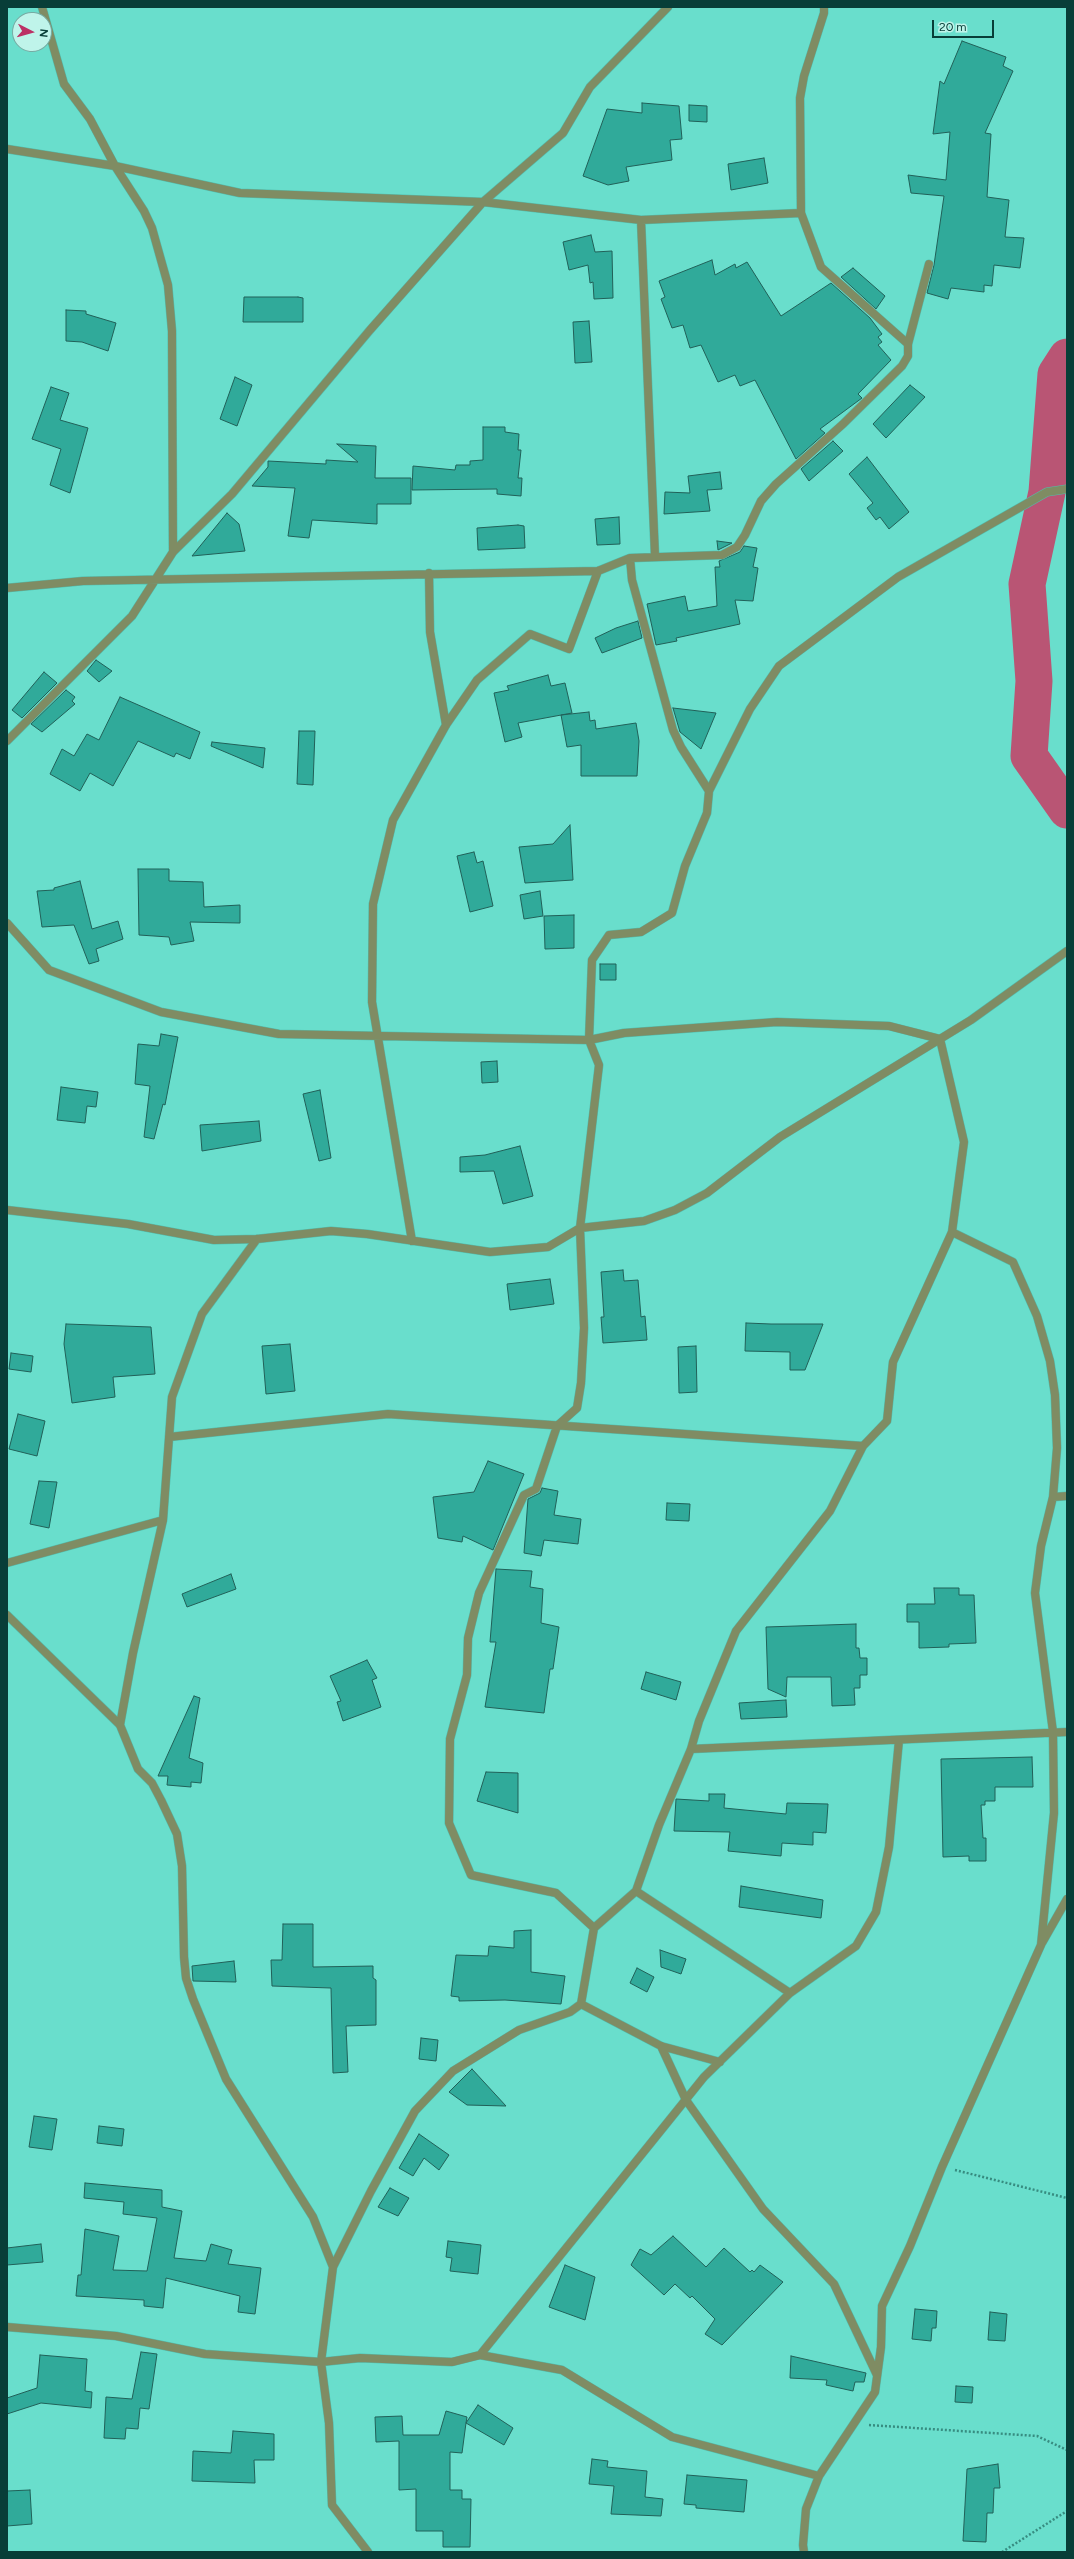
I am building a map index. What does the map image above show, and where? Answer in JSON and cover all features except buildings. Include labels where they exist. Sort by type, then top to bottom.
[{"type":"street","points":[[42,7],[64,84],[90,119],[115,166],[144,212],[152,228],[168,285],[172,330],[173,552]]},
{"type":"street","points":[[7,741],[132,616],[153,580],[173,552],[232,494],[383,315],[483,202],[563,133],[590,86],[668,7]]},
{"type":"street","points":[[824,7],[804,76],[800,98],[801,213],[821,267],[908,344]]},
{"type":"street","points":[[7,149],[115,166],[240,193],[483,202],[640,220],[801,213]]},
{"type":"street","points":[[640,220],[655,556]]},
{"type":"street","points":[[7,588],[83,581],[429,573],[598,571],[630,558],[722,555],[737,547],[766,496],[797,463],[843,424],[902,366],[908,356],[908,344],[929,264]]},
{"type":"street","points":[[594,1928],[556,1893],[471,1875],[449,1823],[450,1739],[467,1675],[468,1638],[480,1593],[524,1495],[536,1489],[557,1426],[577,1408],[581,1383],[584,1328],[580,1228],[599,1065],[589,1040],[589,989],[592,960],[609,935],[641,932],[672,913],[685,866],[707,813],[709,791],[750,709],[780,666],[898,577],[1047,492],[1067,489]]},
{"type":"street","points":[[630,558],[632,580],[673,730],[681,747],[709,791]]},
{"type":"street","points":[[412,1241],[372,1002],[373,904],[393,820],[446,725],[477,680],[530,634],[569,649],[598,571]]},
{"type":"street","points":[[429,573],[430,632],[446,725]]},
{"type":"street","points":[[7,923],[49,970],[161,1012],[279,1034],[589,1040],[624,1033],[777,1022],[889,1026],[940,1039]]},
{"type":"street","points":[[7,1210],[128,1224],[214,1240],[257,1239],[331,1231],[490,1252],[548,1247],[580,1228],[644,1221],[675,1210],[707,1193],[780,1137],[940,1039],[1067,951]]},
{"type":"street","points":[[368,2552],[332,2505],[329,2424],[321,2362],[333,2268],[370,2191],[415,2111],[453,2071],[519,2030],[570,2012],[581,2004],[594,1928],[636,1891],[659,1825],[691,1749],[699,1721],[736,1631],[830,1511],[863,1446],[887,1421],[893,1362],[952,1232],[964,1142],[940,1039]]},
{"type":"street","points":[[952,1232],[1013,1262],[1037,1316],[1050,1361],[1055,1395],[1057,1448],[1053,1497],[1041,1546],[1035,1593],[1053,1732],[1054,1813],[1041,1945]]},
{"type":"street","points":[[120,1725],[163,1520],[172,1397],[202,1314],[257,1239]]},
{"type":"street","points":[[169,1437],[388,1414],[863,1446]]},
{"type":"street","points":[[1053,1497],[1067,1496]]},
{"type":"street","points":[[7,1564],[163,1520]]},
{"type":"street","points":[[7,1615],[120,1725],[138,1769],[152,1783],[177,1834],[182,1866],[184,1957],[186,1978],[193,1999],[226,2079],[313,2217],[333,2268]]},
{"type":"street","points":[[691,1749],[1067,1732]]},
{"type":"street","points":[[480,2355],[686,2100],[720,2062],[790,1993],[856,1946],[876,1912],[889,1847],[899,1740]]},
{"type":"street","points":[[636,1891],[790,1993]]},
{"type":"street","points":[[804,2552],[803,2545],[806,2510],[819,2476],[855,2424],[874,2392],[878,2376],[882,2306],[910,2246],[942,2167],[1041,1945],[1067,1899]]},
{"type":"street","points":[[581,2004],[661,2046],[720,2062]]},
{"type":"street","points":[[661,2046],[686,2100],[763,2209],[834,2284],[878,2376]]},
{"type":"street","points":[[7,2327],[116,2336],[205,2354],[321,2362],[360,2358],[452,2362],[480,2355],[562,2370],[672,2437],[819,2476]]},
{"type":"path","points":[[942,2167],[1067,2198]]},
{"type":"path","points":[[855,2424],[1037,2436],[1067,2450]]},
{"type":"path","points":[[1002,2552],[1067,2511]]},
{"type":"waterway","points":[[1067,357],[1056,374],[1047,492],[1027,584],[1034,681],[1029,756],[1067,810]]}]
